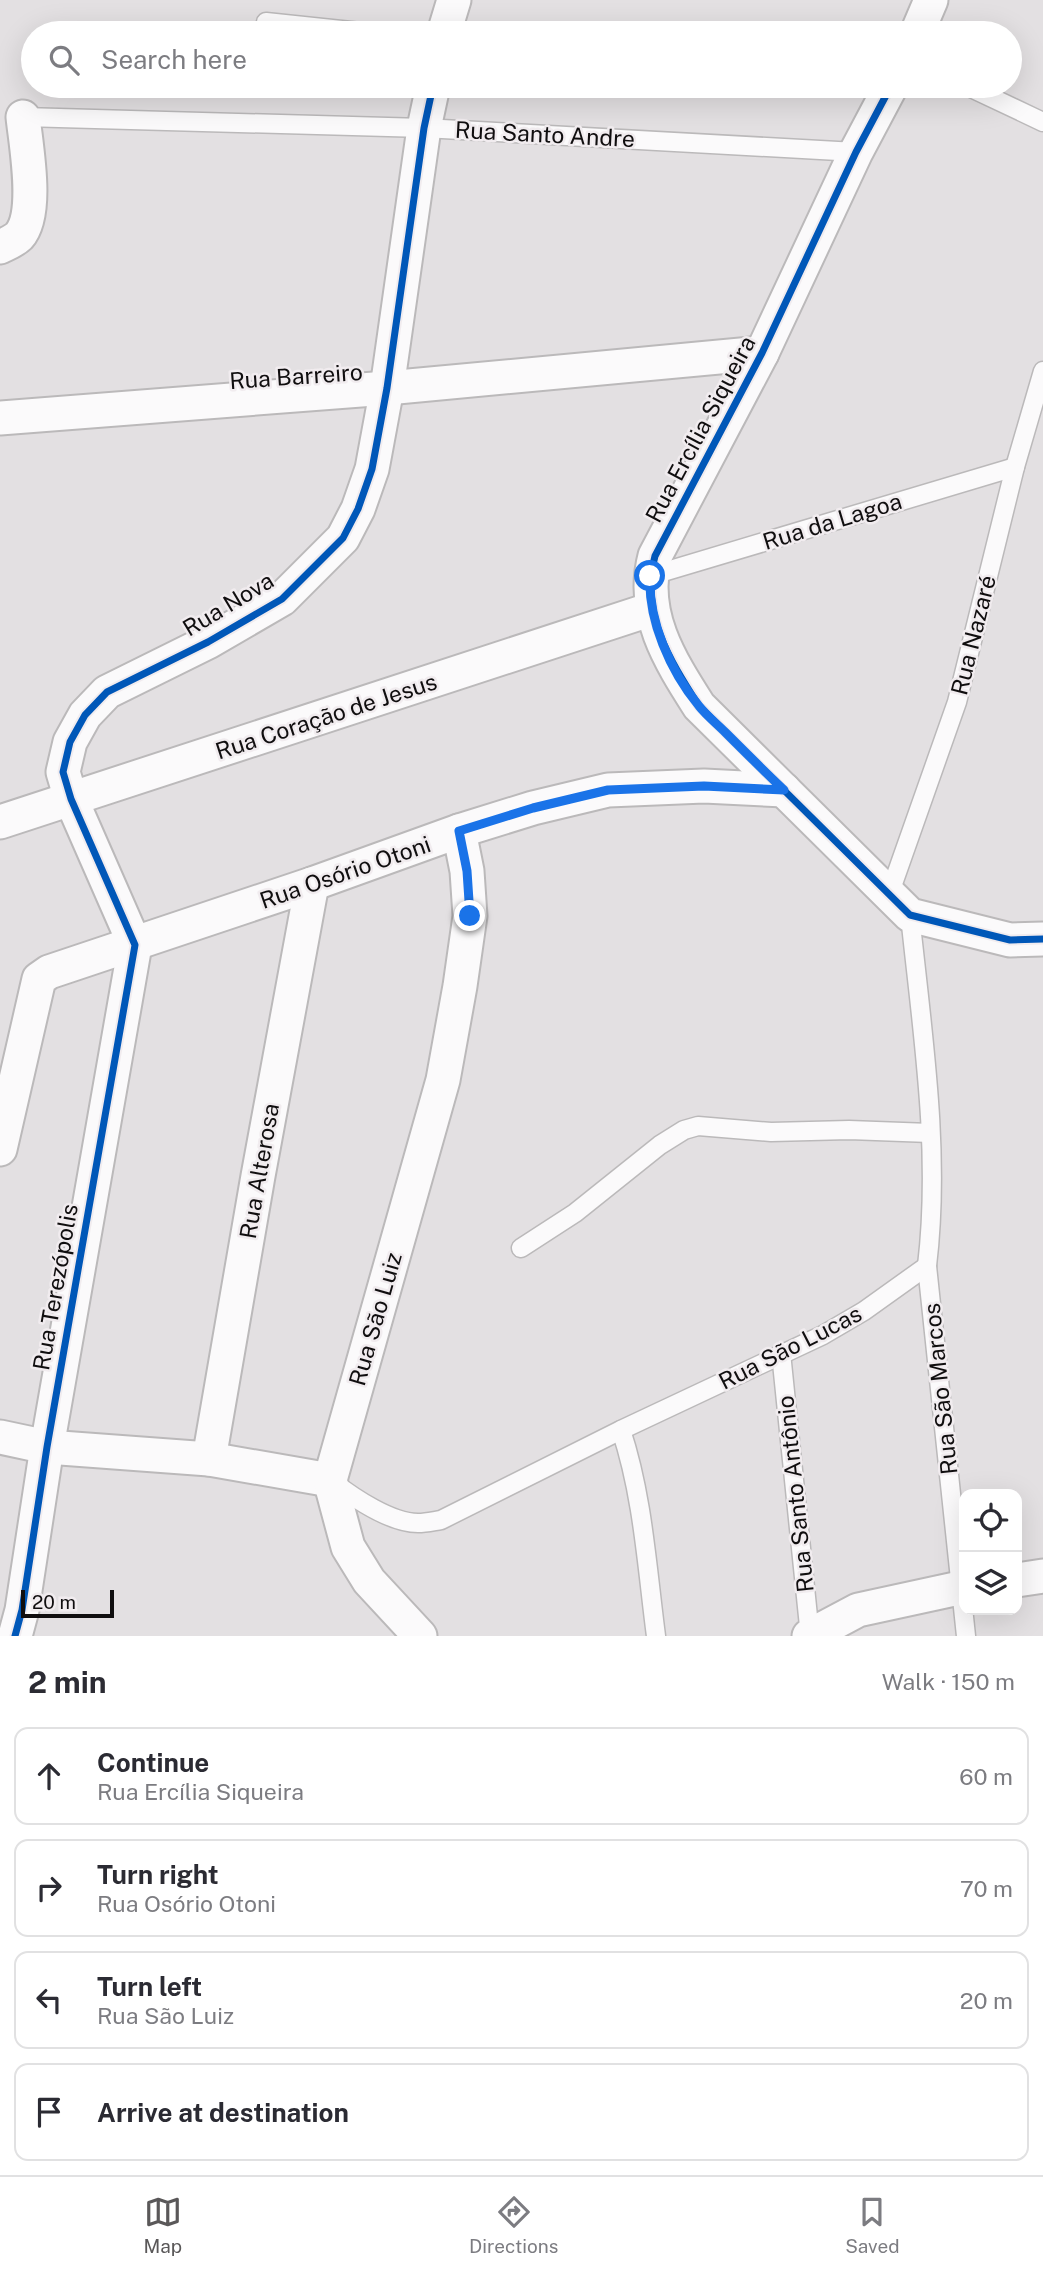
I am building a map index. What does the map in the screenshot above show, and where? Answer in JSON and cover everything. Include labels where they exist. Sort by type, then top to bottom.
[{"type":"street","points":[[448,21],[454,0]]},
{"type":"street","points":[[922,21],[932,0]]},
{"type":"street","name":"Rua Nova","points":[[135,945],[71,799],[63,772],[70,742],[85,715],[107,692],[208,642],[282,599],[343,538],[358,509],[372,469],[387,388],[430,98]]},
{"type":"street","name":"Rua Ercília Siqueira","points":[[885,98],[856,152],[762,353],[655,556],[649,593],[663,644],[699,706],[900,905]]},
{"type":"street","points":[[0,247],[19,235],[29,215],[23,117]]},
{"type":"street","name":"Rua Barreiro","points":[[0,418],[387,388],[762,353]]},
{"type":"street","name":"Rua Coração de Jesus","points":[[0,822],[652,609]]},
{"type":"street","name":"Rua Osório Otoni","points":[[0,1149],[39,979],[50,972],[533,808],[608,790],[704,786],[784,790]]},
{"type":"street","name":"Rua São Luiz","points":[[330,1480],[443,1080],[470,916],[467,871],[459,831]]},
{"type":"street","name":"Rua Alterosa","points":[[209,1459],[258,1175],[313,884]]},
{"type":"street","points":[[900,905],[1010,940],[1043,939]]},
{"type":"street","name":"Rua Terezópolis","points":[[15,1636],[22,1610],[47,1447],[135,945]]},
{"type":"street","points":[[0,1437],[47,1447],[209,1459],[330,1480],[348,1547],[369,1581],[420,1636]]},
{"type":"street","points":[[1022,1579],[1043,1576]]},
{"type":"street","points":[[809,1636],[858,1610],[959,1588]]},
{"type":"lane","points":[[992,98],[1043,122]]},
{"type":"lane","name":"Rua Santo Andre","points":[[23,117],[424,128],[856,152]]},
{"type":"lane","name":"Rua Nazaré","points":[[900,905],[957,702],[1015,467],[1043,371]]},
{"type":"lane","name":"Rua da Lagoa","points":[[650,576],[1015,467]]},
{"type":"lane","points":[[900,905],[930,1133],[933,1216],[928,1266]]},
{"type":"lane","points":[[521,1248],[575,1213],[660,1146],[698,1126],[771,1132],[849,1130],[930,1133]]},
{"type":"lane","name":"Rua São Lucas","points":[[330,1480],[359,1501],[382,1512],[416,1523],[441,1520],[621,1430],[823,1335],[928,1266]]},
{"type":"lane","name":"Rua São Marcos","points":[[928,1266],[959,1559]]},
{"type":"lane","name":"Rua Santo Antônio","points":[[781,1353],[809,1636]]},
{"type":"lane","points":[[621,1430],[629,1454],[656,1636]]},
{"type":"lane","name":"Rua São Marcos","points":[[964,1615],[966,1636]]},
{"type":"cycle path","points":[[15,1636],[22,1610],[47,1447],[135,945],[71,799],[63,772],[70,742],[85,715],[107,692],[208,642],[282,599],[343,538],[358,509],[372,469],[387,388],[430,98]]},
{"type":"cycle path","points":[[885,98],[856,152],[762,353],[655,556],[651,577],[654,616],[668,653],[699,706],[910,915],[1010,940],[1043,939]]},
{"type":"route","points":[[470,916],[467,871],[459,831],[533,808],[608,790],[704,786],[784,790],[699,706],[678,674],[663,644],[652,609],[650,576]]}]
